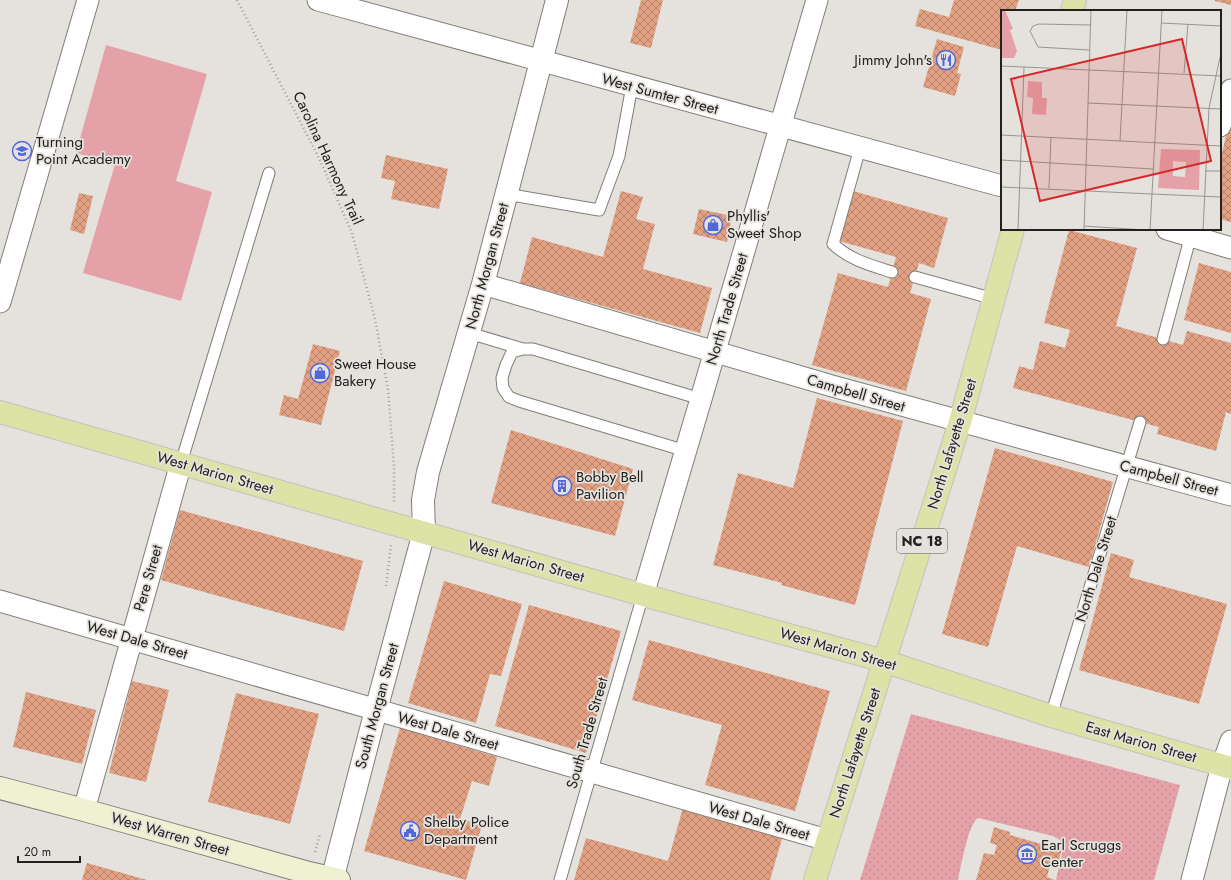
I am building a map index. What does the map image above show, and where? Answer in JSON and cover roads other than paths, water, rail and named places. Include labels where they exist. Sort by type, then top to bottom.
[{"type":"main road","points":[[1072,10],[1075,0]]},
{"type":"main road","name":"North Lafayette Street","points":[[827,840],[960,422],[1013,230]]},
{"type":"main road","name":"West Marion Street","points":[[0,412],[643,595],[884,661],[1051,716]]},
{"type":"main road","name":"East Marion Street","points":[[1051,716],[1227,767]]},
{"type":"main road","name":"West Warren Street","points":[[0,788],[335,879]]},
{"type":"main road","name":"NC 18","points":[[815,880],[827,840]]},
{"type":"street","points":[[0,302],[88,0]]},
{"type":"street","name":"West Sumter Street","points":[[318,0],[1001,186]]},
{"type":"street","name":"North Morgan Street","points":[[424,532],[423,500],[428,472],[483,284],[557,0]]},
{"type":"street","name":"North Trade Street","points":[[643,595],[715,352],[816,0]]},
{"type":"street","points":[[1221,123],[1231,90]]},
{"type":"street","points":[[1175,230],[1192,232],[1231,248]]},
{"type":"street","name":"Campbell Street","points":[[483,284],[960,422],[1231,495]]},
{"type":"street","name":"Pere Street","points":[[84,810],[181,463]]},
{"type":"street","name":"South Morgan Street","points":[[335,879],[376,710],[424,532]]},
{"type":"street","name":"West Dale Street","points":[[0,601],[827,840]]},
{"type":"street","points":[[1192,880],[1227,767],[1231,741]]},
{"type":"lane","points":[[506,194],[599,210],[619,156],[632,86]]},
{"type":"lane","points":[[860,148],[833,244],[849,257],[864,264],[892,272]]},
{"type":"lane","points":[[181,463],[269,173]]},
{"type":"lane","points":[[1163,339],[1192,232]]},
{"type":"lane","points":[[915,277],[994,299]]},
{"type":"lane","points":[[469,333],[523,349]]},
{"type":"lane","points":[[686,451],[519,401],[509,397],[504,388],[502,378],[512,352],[523,349],[533,349],[701,399]]},
{"type":"lane","name":"North Dale Street","points":[[1051,716],[1140,422]]},
{"type":"lane","name":"South Trade Street","points":[[560,880],[643,595]]},
{"type":"place","name":"Jimmy John's","points":[[946,60]]},
{"type":"place","name":"Turning Point Academy","points":[[22,151]]},
{"type":"place","name":"Phyllis' Sweet Shop","points":[[713,225]]},
{"type":"place","name":"Sweet House Bakery","points":[[320,373]]},
{"type":"place","name":"Bobby Bell Pavilion","points":[[562,486]]},
{"type":"place","name":"Shelby Police Department","points":[[410,831]]},
{"type":"place","name":"Earl Scruggs Center","points":[[1027,854]]}]
